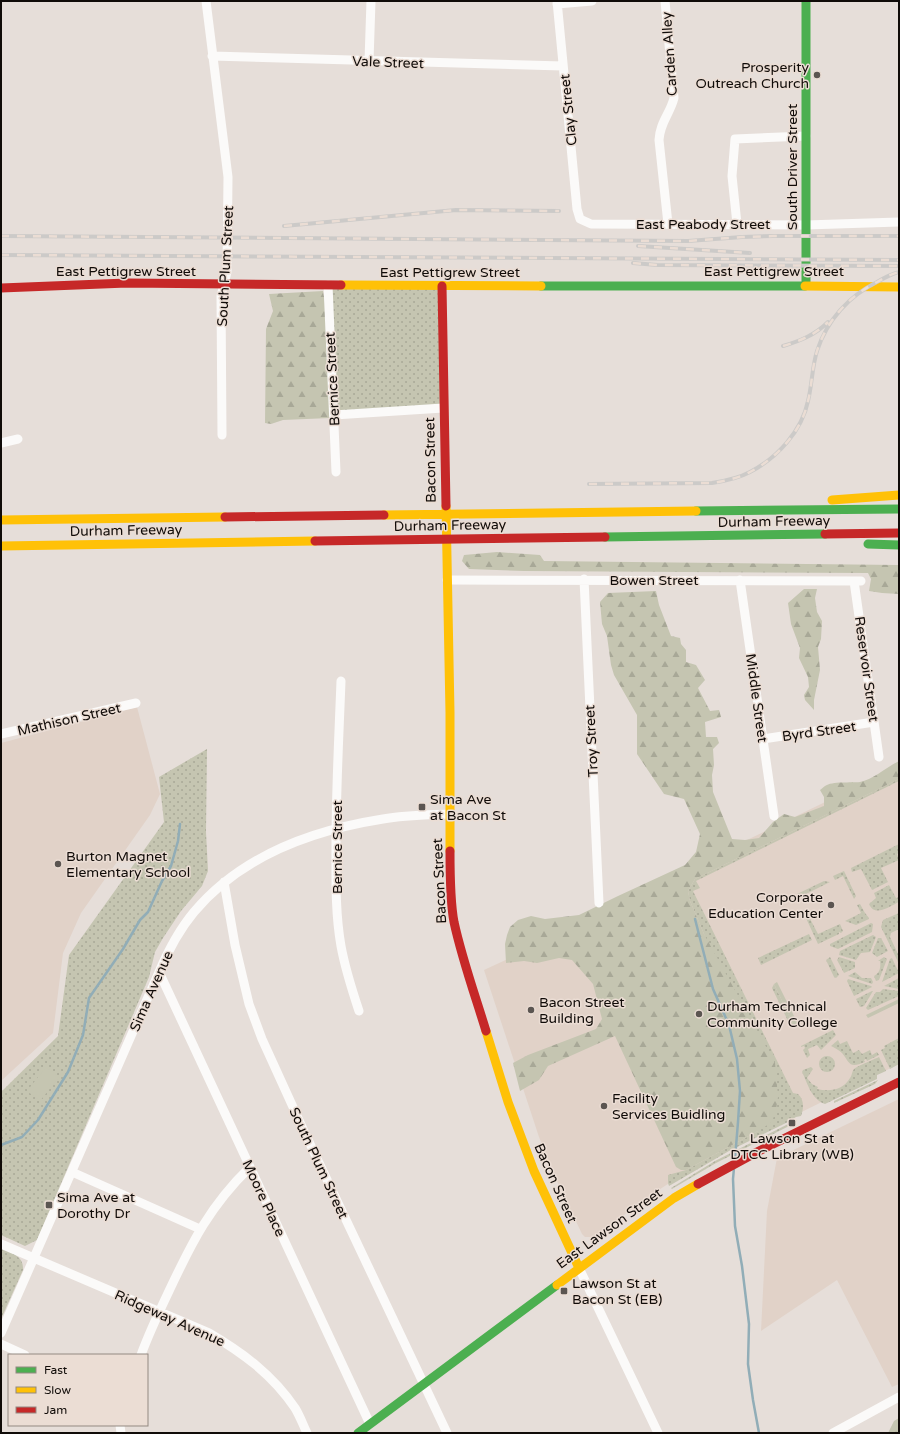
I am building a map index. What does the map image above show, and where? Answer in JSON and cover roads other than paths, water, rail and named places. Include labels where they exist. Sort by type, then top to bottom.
[{"type":"main road","name":"South Driver Street","points":[[806,1],[806,285]]},
{"type":"main road","name":"East Pettigrew Street","points":[[1,288],[85,284],[442,286],[806,285],[899,287]]},
{"type":"main road","name":"Bacon Street","points":[[442,286],[443,408],[450,712],[451,890],[456,929],[506,1096],[534,1171],[579,1268]]},
{"type":"main road","points":[[728,511],[899,495]]},
{"type":"main road","name":"Durham Freeway","points":[[1,520],[899,509]]},
{"type":"main road","name":"Durham Freeway","points":[[1,546],[899,533]]},
{"type":"main road","points":[[703,536],[899,545]]},
{"type":"main road","name":"East Lawson Street","points":[[358,1433],[674,1198],[722,1170],[899,1082]]},
{"type":"street","name":"South Plum Street","points":[[206,1],[228,177],[227,272],[221,296],[222,435]]},
{"type":"street","points":[[369,61],[371,1]]},
{"type":"street","points":[[557,2],[592,1]]},
{"type":"street","name":"Carden Alley","points":[[665,1],[674,98],[662,122],[659,132],[659,140],[668,224]]},
{"type":"street","name":"Clay Street","points":[[557,2],[577,209],[580,219]]},
{"type":"street","name":"Vale Street","points":[[212,56],[563,66]]},
{"type":"street","points":[[737,224],[732,176],[734,139],[806,136]]},
{"type":"street","name":"East Peabody Street","points":[[580,219],[591,224],[806,225],[899,222]]},
{"type":"street","name":"Bernice Street","points":[[328,285],[336,472]]},
{"type":"street","points":[[334,415],[443,408]]},
{"type":"street","points":[[1,443],[18,439]]},
{"type":"street","name":"Bowen Street","points":[[447,580],[584,579],[857,581]]},
{"type":"street","name":"Troy Street","points":[[584,579],[599,903]]},
{"type":"street","name":"Middle Street","points":[[740,580],[774,816]]},
{"type":"street","name":"Reservoir Street","points":[[857,581],[879,757]]},
{"type":"street","name":"Bernice Street","points":[[341,681],[336,829],[336,880],[339,934],[347,972],[359,1011]]},
{"type":"street","name":"Mathison Street","points":[[1,734],[136,703]]},
{"type":"street","name":"Byrd Street","points":[[763,739],[874,722]]},
{"type":"street","name":"Sima Avenue","points":[[1,1333],[169,950],[184,925],[204,901],[235,873],[260,857],[294,843],[336,829],[384,819],[450,814]]},
{"type":"street","name":"South Plum Street","points":[[224,882],[235,945],[249,1004],[262,1039],[446,1433]]},
{"type":"street","name":"Moore Place","points":[[159,972],[370,1424]]},
{"type":"street","points":[[141,1354],[159,1312],[200,1229],[220,1199],[250,1167]]},
{"type":"street","points":[[72,1172],[200,1229]]},
{"type":"street","name":"Ridgeway Avenue","points":[[1,1244],[209,1333],[230,1345],[254,1362],[271,1378],[291,1402],[308,1433]]},
{"type":"street","name":"Bacon Street","points":[[579,1268],[658,1433]]},
{"type":"street","points":[[1,1344],[23,1354]]},
{"type":"street","points":[[834,1433],[899,1397]]},
{"type":"waterway","points":[[1,1145],[22,1137],[38,1120],[68,1072],[83,1035],[89,998],[123,949],[140,920],[148,912],[162,881],[171,866],[178,841],[180,824]]},
{"type":"waterway","points":[[695,919],[713,989],[729,1025],[737,1059],[740,1091],[735,1159]]},
{"type":"waterway","points":[[734,1168],[735,1226],[742,1266],[749,1324],[748,1364],[759,1433]]},
{"type":"railway","points":[[284,226],[456,210],[559,211]]},
{"type":"railway","points":[[1,236],[688,241],[773,236],[899,236]]},
{"type":"railway","points":[[638,246],[750,253]]},
{"type":"railway","points":[[1,255],[899,260]]},
{"type":"railway","points":[[633,263],[657,265],[899,266]]},
{"type":"railway","points":[[589,484],[712,483],[741,476],[760,466],[779,451],[800,423],[808,401],[817,351],[821,340],[833,319],[857,294],[899,272]]},
{"type":"railway","points":[[783,346],[807,337],[818,331],[828,322]]},
{"type":"place","name":"Prosperity Outreach Church","points":[[817,75]]},
{"type":"place","name":"Sima Ave at Bacon St","points":[[422,807]]},
{"type":"place","name":"Burton Magnet Elementary School","points":[[58,864]]},
{"type":"place","name":"Corporate Education Center","points":[[831,905]]},
{"type":"place","name":"Bacon Street Building","points":[[531,1010]]},
{"type":"place","name":"Durham Technical Community College","points":[[699,1014]]},
{"type":"place","name":"Facility Services Buidling","points":[[604,1106]]},
{"type":"place","name":"Lawson St at DTCC Library (WB)","points":[[792,1123]]},
{"type":"place","name":"Sima Ave at Dorothy Dr","points":[[49,1205]]},
{"type":"place","name":"Lawson St at Bacon St (EB)","points":[[564,1291]]}]
